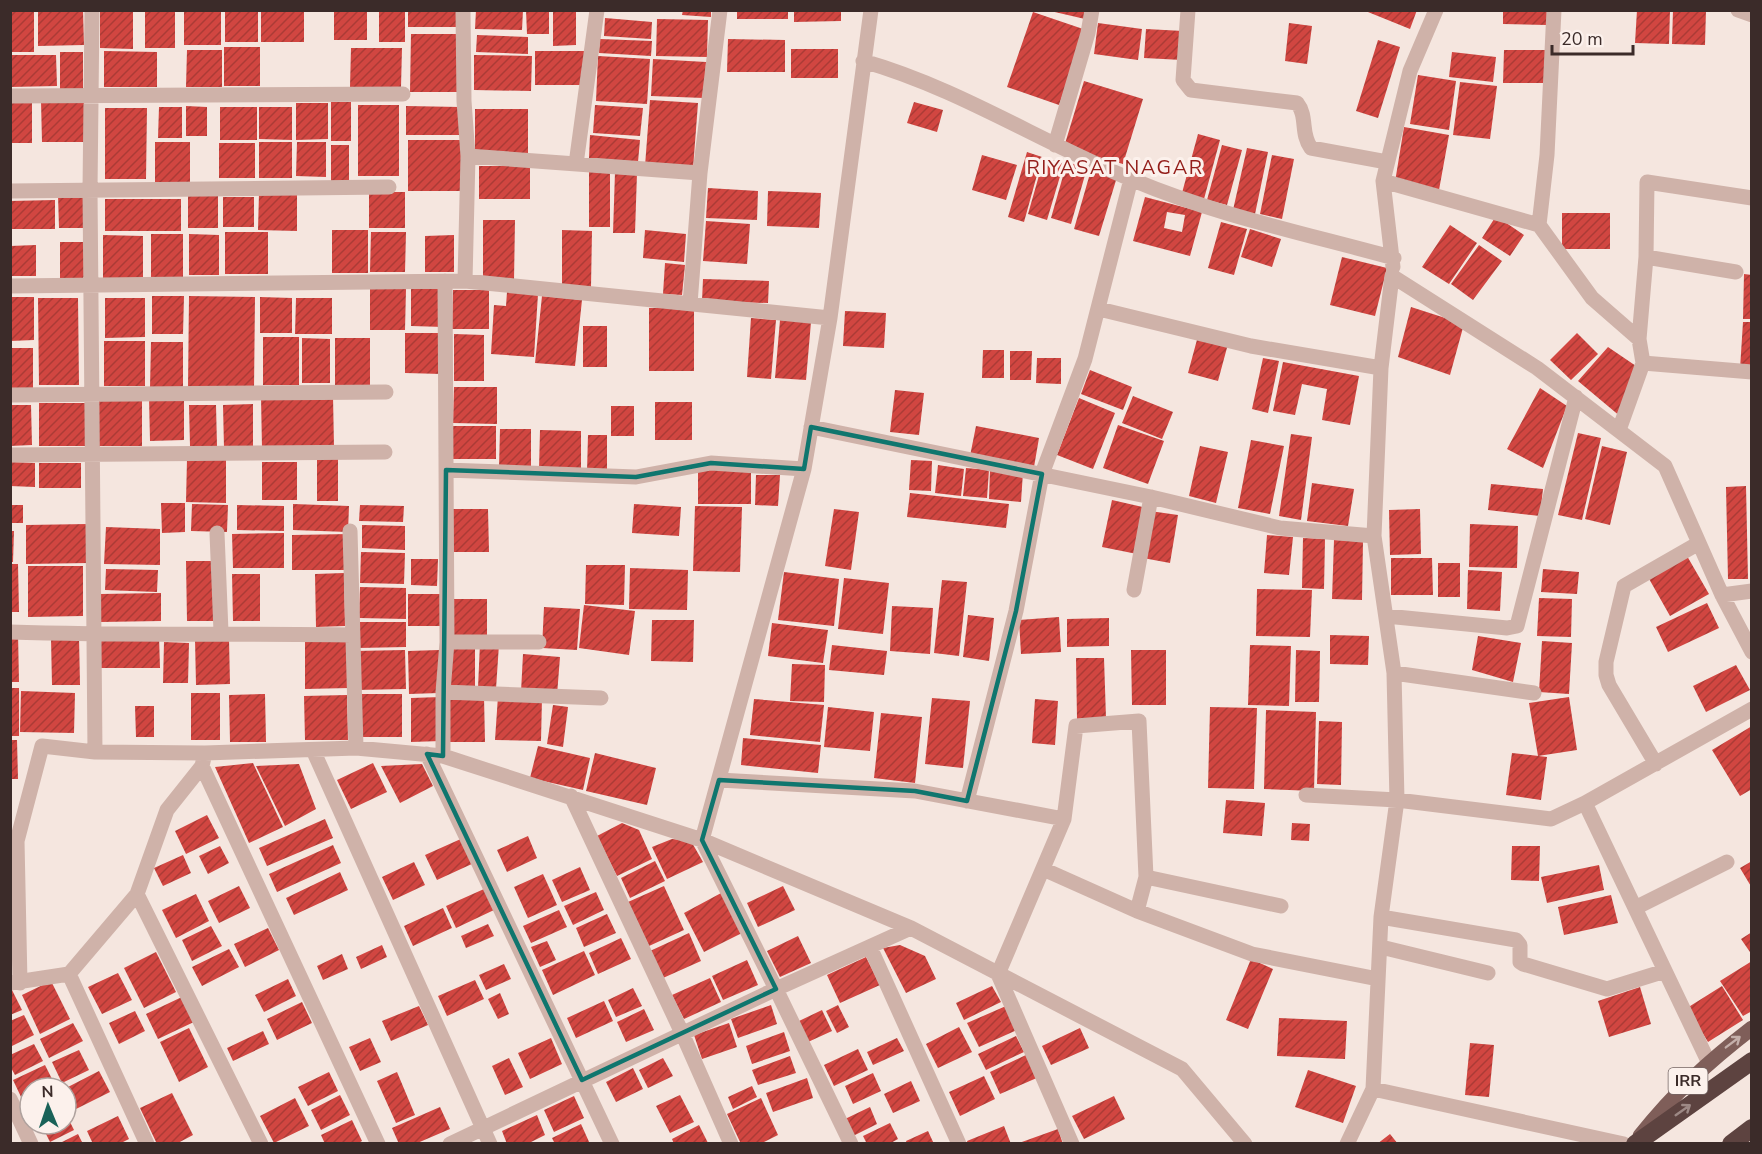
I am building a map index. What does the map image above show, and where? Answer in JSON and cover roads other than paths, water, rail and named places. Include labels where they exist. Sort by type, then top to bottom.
[{"type":"highway","points":[[1634,1143],[1752,1061]]},
{"type":"highway","points":[[1731,1143],[1752,1128]]},
{"type":"main road","name":"IRR","points":[[1634,1143],[1673,1095],[1708,1061],[1752,1028]]},
{"type":"street","points":[[92,10],[90,190],[93,286],[92,635],[95,752]]},
{"type":"street","points":[[463,10],[464,101],[468,156],[465,281]]},
{"type":"street","points":[[576,164],[597,10]]},
{"type":"street","points":[[690,304],[700,173],[720,10]]},
{"type":"street","points":[[851,1143],[702,840],[804,469],[830,318],[871,10]]},
{"type":"street","points":[[1055,145],[1089,33],[1092,10]]},
{"type":"street","points":[[1188,10],[1183,80],[1191,90],[1297,103],[1305,112],[1304,138],[1311,148],[1388,162]]},
{"type":"street","points":[[1347,1143],[1373,1089],[1381,917],[1397,800],[1394,673],[1374,536],[1381,368],[1394,258],[1383,181],[1410,71],[1436,10]]},
{"type":"street","points":[[1539,225],[1547,155],[1554,10]]},
{"type":"street","points":[[1738,10],[1752,15]]},
{"type":"street","points":[[863,61],[908,74],[1055,145],[1171,195],[1394,258]]},
{"type":"street","points":[[10,96],[403,94]]},
{"type":"street","points":[[468,156],[700,173]]},
{"type":"street","points":[[967,801],[1016,611],[1042,474],[1085,359],[1131,179]]},
{"type":"street","points":[[1383,181],[1539,225],[1592,298],[1639,339]]},
{"type":"street","points":[[1619,430],[1643,363],[1639,339],[1646,256],[1647,182],[1752,198]]},
{"type":"street","points":[[10,191],[389,187]]},
{"type":"street","points":[[1646,256],[1736,272]]},
{"type":"street","points":[[1392,276],[1537,369],[1665,466],[1722,595],[1752,652]]},
{"type":"street","points":[[445,281],[447,642],[435,755],[612,1143]]},
{"type":"street","points":[[10,286],[465,281],[830,318]]},
{"type":"street","points":[[1099,309],[1251,346],[1381,368]]},
{"type":"street","points":[[1643,363],[1752,372]]},
{"type":"street","points":[[10,395],[386,392]]},
{"type":"street","points":[[1386,616],[1507,628],[1517,626],[1576,397]]},
{"type":"street","points":[[811,427],[1151,497],[1280,528],[1374,536]]},
{"type":"street","points":[[10,454],[385,452]]},
{"type":"street","points":[[446,470],[636,477],[711,463],[804,469]]},
{"type":"street","points":[[1134,590],[1151,497]]},
{"type":"street","points":[[350,531],[356,748]]},
{"type":"street","points":[[217,533],[221,633]]},
{"type":"street","points":[[1656,764],[1609,685],[1606,662],[1624,586],[1699,543]]},
{"type":"street","points":[[1722,595],[1752,591]]},
{"type":"street","points":[[10,632],[92,635],[221,633],[352,635]]},
{"type":"street","points":[[447,642],[539,642]]},
{"type":"street","points":[[1394,673],[1534,693]]},
{"type":"street","points":[[443,692],[601,698]]},
{"type":"street","points":[[1306,795],[1397,800],[1551,819],[1585,803],[1752,709]]},
{"type":"street","points":[[1072,1143],[998,974],[1064,819],[1076,726],[1138,721],[1146,877],[1137,911]]},
{"type":"street","points":[[204,759],[167,810],[137,894],[69,974],[15,983],[18,841],[42,746],[204,759],[356,748],[435,755],[571,796],[702,840],[911,928],[1182,1069],[1245,1143]]},
{"type":"street","points":[[314,750],[490,1143]]},
{"type":"street","points":[[204,759],[378,1143]]},
{"type":"street","points":[[719,780],[915,791],[1064,819]]},
{"type":"street","points":[[571,796],[731,1143]]},
{"type":"street","points":[[1585,803],[1708,1061]]},
{"type":"street","points":[[1635,908],[1727,862]]},
{"type":"street","points":[[1043,869],[1137,911],[1252,954],[1378,979]]},
{"type":"street","points":[[1146,877],[1281,906]]},
{"type":"street","points":[[137,894],[261,1143]]},
{"type":"street","points":[[1381,917],[1516,940],[1520,945],[1520,962],[1523,964],[1607,989],[1665,970]]},
{"type":"street","points":[[450,1143],[911,928]]},
{"type":"street","points":[[870,947],[959,1143]]},
{"type":"street","points":[[1381,947],[1488,973]]},
{"type":"street","points":[[69,974],[147,1143]]},
{"type":"street","points":[[1373,1089],[1624,1143]]},
{"type":"street","points":[[10,1099],[31,1143]]},
{"type":"district","name":"RIYASAT NAGAR","points":[[1115,167]]}]
